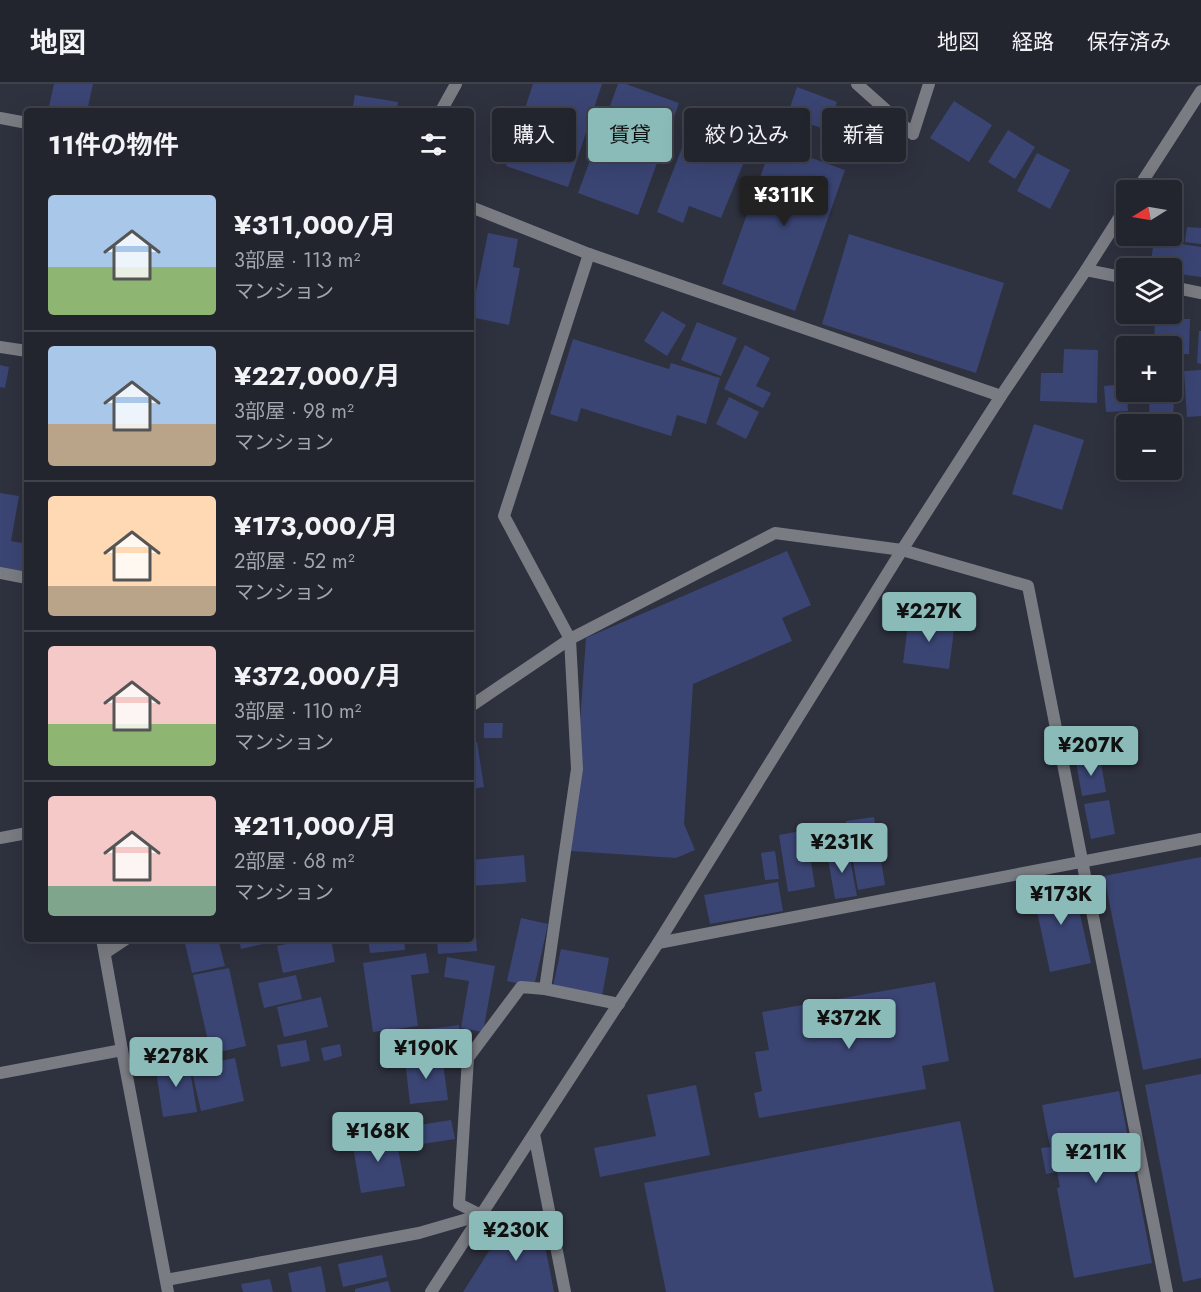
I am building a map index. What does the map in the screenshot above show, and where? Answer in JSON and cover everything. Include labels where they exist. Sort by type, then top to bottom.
[{"type":"street","points":[[443,108],[456,84]]},
{"type":"street","points":[[857,84],[913,134],[929,84]]},
{"type":"street","points":[[1143,180],[1201,90]]},
{"type":"street","points":[[0,118],[24,122]]},
{"type":"street","points":[[474,208],[589,254],[1001,396]]},
{"type":"street","points":[[431,1292],[658,943],[902,550],[1116,223]]},
{"type":"street","points":[[545,989],[577,769],[570,639],[504,516],[589,254]]},
{"type":"street","points":[[1086,270],[1116,276]]},
{"type":"street","points":[[1182,289],[1201,293]]},
{"type":"street","points":[[0,346],[24,350]]},
{"type":"street","points":[[474,704],[570,639],[775,533],[902,550],[1028,586],[1167,1292]]},
{"type":"street","points":[[0,573],[24,577]]},
{"type":"street","points":[[0,838],[24,833]]},
{"type":"street","points":[[658,943],[1201,839]]},
{"type":"street","points":[[103,942],[167,1286],[419,1233],[480,1215]]},
{"type":"street","points":[[105,953],[122,942]]},
{"type":"street","points":[[480,1215],[459,1204],[468,1059],[521,987],[545,989],[619,1004]]},
{"type":"street","points":[[0,1073],[122,1050]]},
{"type":"street","points":[[534,1134],[565,1292]]},
{"type":"building","points":[[54,84],[93,84],[88,108],[49,108]]},
{"type":"building","points":[[533,84],[602,84],[594,108],[588,108],[588,126],[568,187],[506,166],[507,162],[576,162],[576,108],[525,108]]},
{"type":"building","points":[[618,84],[626,84],[679,103],[672,122],[672,108],[609,108]]},
{"type":"building","points":[[797,87],[837,102],[835,108],[822,108],[822,128],[810,124],[810,108],[790,108]]},
{"type":"building","points":[[355,95],[398,102],[397,108],[353,108]]},
{"type":"building","points":[[954,101],[992,125],[969,162],[930,138]]},
{"type":"building","points":[[1008,130],[1035,147],[1015,179],[988,162]]},
{"type":"building","points":[[684,143],[684,162],[744,162],[721,218],[689,206],[683,223],[657,212]]},
{"type":"building","points":[[1037,153],[1070,170],[1050,209],[1017,191]]},
{"type":"building","points":[[810,158],[845,170],[795,311],[722,284],[766,162],[810,162]]},
{"type":"building","points":[[589,162],[657,162],[638,215],[578,193]]},
{"type":"building","points":[[1187,227],[1201,228],[1201,244],[1185,242]]},
{"type":"building","points":[[488,233],[518,239],[513,267],[520,268],[509,325],[474,318],[474,302]]},
{"type":"building","points":[[849,234],[1004,283],[976,373],[822,324]]},
{"type":"building","points":[[1182,244],[1201,247],[1201,277],[1182,274],[1182,258],[1151,258],[1153,246],[1182,246]]},
{"type":"building","points":[[662,311],[686,325],[667,356],[644,341]]},
{"type":"building","points":[[1182,319],[1190,319],[1189,354],[1182,354],[1182,336],[1154,336],[1155,324],[1182,324]]},
{"type":"building","points":[[697,322],[737,338],[721,376],[681,360]]},
{"type":"building","points":[[1199,331],[1201,331],[1201,364],[1197,363]]},
{"type":"building","points":[[573,339],[669,369],[671,363],[720,378],[706,424],[677,415],[671,436],[581,408],[577,422],[550,414]]},
{"type":"building","points":[[745,345],[770,358],[756,386],[771,393],[763,408],[724,389]]},
{"type":"building","points":[[1064,349],[1098,350],[1097,403],[1040,401],[1041,373],[1063,373]]},
{"type":"building","points":[[0,365],[9,367],[5,388],[0,387]]},
{"type":"building","points":[[1201,370],[1201,416],[1187,417],[1184,371]]},
{"type":"building","points":[[1116,385],[1116,402],[1127,402],[1128,411],[1106,412],[1104,386]]},
{"type":"building","points":[[729,397],[759,412],[746,439],[716,424]]},
{"type":"building","points":[[1150,402],[1174,402],[1173,414],[1149,414]]},
{"type":"building","points":[[1034,424],[1084,440],[1062,510],[1012,494]]},
{"type":"building","points":[[0,493],[19,496],[11,541],[24,543],[24,564],[23,571],[0,567]]},
{"type":"building","points":[[787,551],[811,605],[782,618],[792,641],[693,684],[684,824],[695,850],[676,858],[571,851],[586,638]]},
{"type":"building","points":[[909,616],[955,622],[949,669],[903,663]]},
{"type":"building","points":[[484,723],[503,723],[502,738],[484,738]]},
{"type":"building","points":[[474,742],[477,742],[484,787],[474,789]]},
{"type":"building","points":[[1100,757],[1106,792],[1082,796],[1076,762]]},
{"type":"building","points":[[1109,800],[1115,834],[1091,839],[1084,804]]},
{"type":"building","points":[[874,817],[885,885],[858,890],[846,821]]},
{"type":"building","points":[[806,830],[815,887],[788,892],[779,835]]},
{"type":"building","points":[[848,849],[857,896],[835,899],[827,853]]},
{"type":"building","points":[[775,851],[779,879],[765,880],[761,853]]},
{"type":"building","points":[[524,855],[526,882],[474,886],[474,860]]},
{"type":"building","points":[[1201,857],[1201,1058],[1143,1070],[1104,876]]},
{"type":"building","points":[[1072,879],[1091,963],[1050,972],[1032,888]]},
{"type":"building","points":[[778,882],[783,911],[710,924],[704,895]]},
{"type":"building","points":[[474,908],[477,951],[438,954],[437,942],[474,942]]},
{"type":"building","points":[[521,918],[548,924],[534,987],[507,981]]},
{"type":"building","points":[[185,942],[219,942],[225,966],[192,973]]},
{"type":"building","points":[[240,942],[271,942],[241,949]]},
{"type":"building","points":[[295,942],[332,942],[335,962],[283,973],[277,946]]},
{"type":"building","points":[[368,942],[404,942],[405,950],[370,953]]},
{"type":"building","points":[[561,949],[609,958],[602,996],[553,986]]},
{"type":"building","points":[[426,953],[429,973],[411,975],[418,1026],[373,1032],[363,963]]},
{"type":"building","points":[[447,957],[495,966],[483,1032],[461,1028],[469,981],[444,977]]},
{"type":"building","points":[[229,968],[246,1046],[211,1054],[193,975]]},
{"type":"building","points":[[296,975],[302,999],[264,1008],[258,983]]},
{"type":"building","points":[[935,982],[949,1061],[922,1066],[926,1089],[759,1118],[754,1093],[762,1091],[755,1052],[769,1050],[762,1012]]},
{"type":"building","points":[[321,997],[328,1027],[284,1037],[277,1007]]},
{"type":"building","points":[[459,1025],[462,1051],[416,1058],[412,1031]]},
{"type":"building","points":[[306,1040],[310,1061],[281,1067],[277,1045]]},
{"type":"building","points":[[340,1044],[342,1056],[324,1061],[321,1048]]},
{"type":"building","points":[[442,1056],[448,1100],[410,1104],[405,1060]]},
{"type":"building","points":[[188,1058],[197,1112],[163,1117],[155,1064]]},
{"type":"building","points":[[235,1058],[244,1101],[201,1111],[191,1067]]},
{"type":"building","points":[[1201,1074],[1201,1278],[1183,1282],[1145,1085]]},
{"type":"building","points":[[696,1085],[710,1155],[600,1177],[594,1148],[656,1136],[647,1095]]},
{"type":"building","points":[[1119,1091],[1152,1263],[1074,1278],[1057,1188],[1060,1187],[1057,1172],[1046,1174],[1041,1148],[1050,1147],[1042,1105]]},
{"type":"building","points":[[451,1120],[455,1139],[409,1146],[406,1127]]},
{"type":"building","points":[[960,1121],[994,1292],[666,1292],[644,1183]]},
{"type":"building","points":[[395,1133],[405,1186],[361,1193],[352,1141]]},
{"type":"building","points":[[539,1215],[554,1292],[463,1292],[489,1251],[508,1247],[503,1221]]},
{"type":"building","points":[[382,1255],[387,1277],[343,1287],[338,1264]]},
{"type":"building","points":[[321,1266],[326,1292],[292,1292],[288,1273]]},
{"type":"building","points":[[270,1279],[273,1292],[243,1292],[241,1284]]},
{"type":"building","points":[[388,1281],[391,1292],[355,1292],[355,1289]]}]
